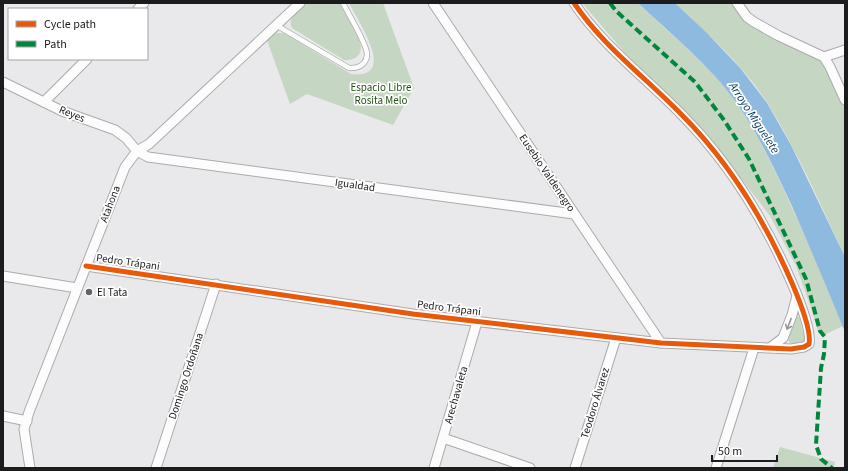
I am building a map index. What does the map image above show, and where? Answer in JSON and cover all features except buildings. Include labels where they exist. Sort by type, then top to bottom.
[{"type":"street","name":"Atahona","points":[[30,468],[24,429],[125,166],[137,151],[149,144],[300,3]]},
{"type":"street","name":"Eusebio Valdenegro","points":[[433,3],[661,343]]},
{"type":"street","points":[[574,3],[609,46],[682,114],[712,148],[759,217],[777,250],[797,294],[792,315],[783,338],[771,347]]},
{"type":"street","points":[[737,3],[750,20],[779,36],[824,57],[845,100]]},
{"type":"street","points":[[824,57],[845,50]]},
{"type":"street","points":[[44,102],[86,60]]},
{"type":"street","name":"Reyes","points":[[3,82],[62,111],[115,130],[126,138],[137,151]]},
{"type":"street","name":"Igualdad","points":[[137,151],[148,157],[574,214]]},
{"type":"street","name":"Pedro Trápani","points":[[86,266],[477,322],[661,343],[754,348],[771,347],[798,349],[809,344],[810,334],[797,294]]},
{"type":"street","points":[[3,276],[77,288]]},
{"type":"street","name":"Domingo Ordoñana","points":[[156,468],[216,284]]},
{"type":"street","name":"Arechavaleta","points":[[434,468],[477,322]]},
{"type":"street","name":"Teodoro Álvarez","points":[[575,468],[616,338]]},
{"type":"street","points":[[716,468],[754,348]]},
{"type":"street","points":[[3,416],[27,421]]},
{"type":"street","points":[[443,438],[530,468]]},
{"type":"lane","points":[[276,25],[350,68],[360,67],[366,60],[366,49],[343,3]]},
{"type":"green space","points":[[307,3],[340,3],[360,43],[361,51],[355,58],[344,60],[292,28],[292,17]]},
{"type":"green space","name":"Espacio Libre Rosita Melo","points":[[349,3],[383,3],[414,88],[393,125],[307,94],[290,104],[267,40],[275,33],[284,33],[351,74],[365,73],[372,68],[374,59],[371,48],[366,35]]},
{"type":"green space","points":[[582,3],[638,3],[702,63],[725,88],[744,114],[772,164],[804,234],[843,326],[826,334],[818,331],[796,266],[770,216],[701,128],[625,53]]},
{"type":"green space","points":[[675,3],[733,3],[746,19],[821,60],[826,67],[845,106],[845,257],[799,160],[768,104],[737,64]]},
{"type":"green space","points":[[797,316],[799,317],[805,340],[801,343],[790,343],[788,340]]},
{"type":"green space","points":[[780,447],[835,462],[834,468],[773,468]]},
{"type":"water","name":"Arroyo Miguelete","points":[[638,3],[675,3],[707,33],[741,69],[767,103],[791,145],[845,257],[845,332],[792,206],[766,153],[744,114],[714,75]]},
{"type":"marked path","points":[[610,3],[616,11],[695,82],[724,120],[749,159],[806,279],[820,331],[825,337],[821,368],[816,445],[821,459],[832,468]]},
{"type":"cycle path","points":[[86,266],[413,314],[661,343],[791,349],[804,347],[809,344],[804,314],[795,289],[758,215],[730,172],[698,132],[667,100],[611,47],[585,19],[574,3]]},
{"type":"place","name":"El Tata","points":[[89,292]]}]
